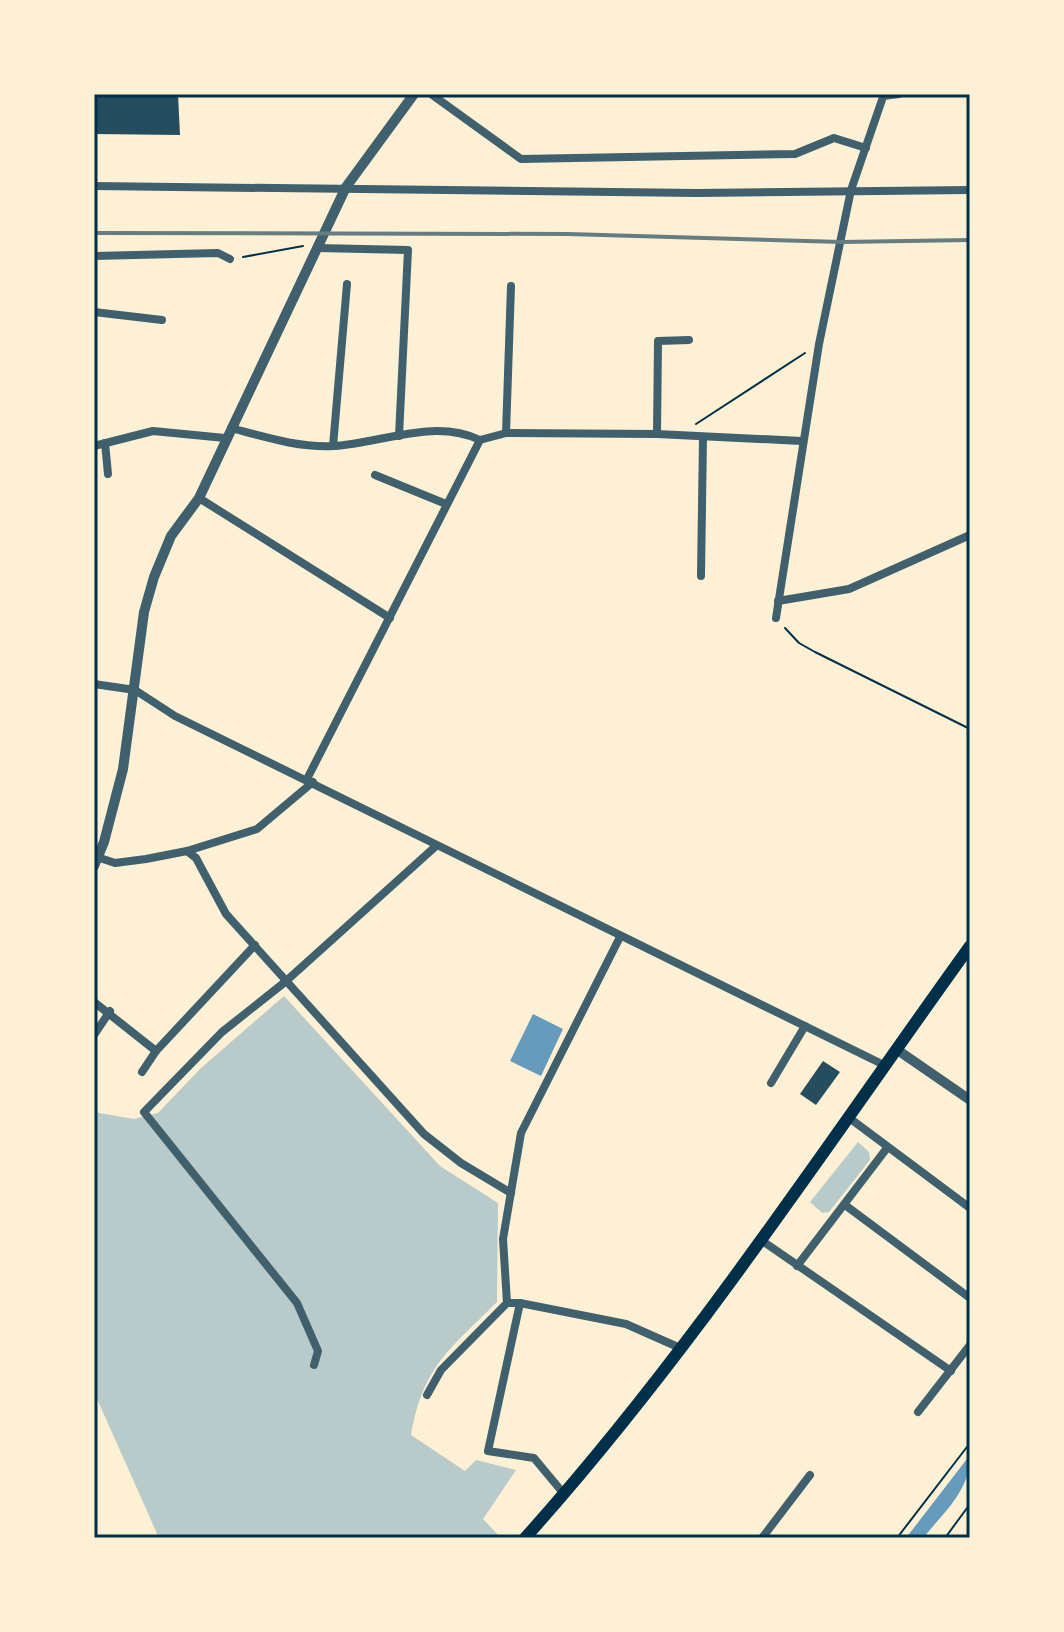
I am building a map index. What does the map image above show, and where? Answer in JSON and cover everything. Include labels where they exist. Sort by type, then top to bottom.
[{"type":"main road","points":[[525,1538],[607,1444],[761,1240],[970,946]]},
{"type":"street","points":[[414,94],[346,187],[199,498],[171,536],[144,612],[123,769],[96,860],[115,863],[187,851],[257,829],[310,781],[480,440]]},
{"type":"street","points":[[431,94],[521,159],[795,154],[834,138],[866,148]]},
{"type":"street","points":[[776,618],[802,441],[851,190],[884,95],[899,94]]},
{"type":"street","points":[[94,186],[697,193],[970,190]]},
{"type":"street","points":[[318,248],[408,250],[399,436]]},
{"type":"street","points":[[94,256],[218,253],[230,259]]},
{"type":"street","points":[[333,446],[347,284]]},
{"type":"street","points":[[506,433],[511,286]]},
{"type":"street","points":[[94,312],[162,320]]},
{"type":"street","points":[[510,330],[520,331]]},
{"type":"street","points":[[657,434],[658,341],[689,340]]},
{"type":"street","points":[[94,446],[153,431],[228,433],[290,444],[333,446],[430,430],[465,433],[480,440],[506,433],[657,434],[802,441]]},
{"type":"street","points":[[701,576],[703,437]]},
{"type":"street","points":[[105,443],[108,474]]},
{"type":"street","points":[[375,475],[446,504]]},
{"type":"street","points":[[199,498],[390,618]]},
{"type":"street","points":[[778,601],[849,589],[970,535]]},
{"type":"street","points":[[94,684],[135,690],[175,716],[884,1065]]},
{"type":"street","points":[[314,1365],[318,1351],[297,1303],[144,1112],[222,1032],[285,982],[436,846]]},
{"type":"street","points":[[187,851],[196,858],[226,914],[424,1134],[461,1163],[511,1193]]},
{"type":"street","points":[[507,1303],[503,1239],[514,1158],[521,1133],[620,937]]},
{"type":"street","points":[[142,1072],[156,1051],[255,945]]},
{"type":"street","points":[[94,1002],[110,1011],[156,1051]]},
{"type":"street","points":[[94,1035],[110,1011]]},
{"type":"street","points":[[771,1083],[805,1026]]},
{"type":"street","points":[[896,1049],[970,1100]]},
{"type":"street","points":[[848,1117],[970,1208]]},
{"type":"street","points":[[797,1266],[887,1148]]},
{"type":"street","points":[[845,1205],[970,1298]]},
{"type":"street","points":[[761,1240],[951,1371]]},
{"type":"street","points":[[427,1395],[441,1370],[507,1303],[626,1324],[678,1347]]},
{"type":"street","points":[[520,1303],[488,1451],[534,1458],[564,1494]]},
{"type":"street","points":[[918,1412],[970,1345]]},
{"type":"street","points":[[756,1524],[764,1535],[810,1475]]},
{"type":"path","points":[[230,259],[301,246],[318,248]]},
{"type":"path","points":[[679,435],[819,344]]},
{"type":"path","points":[[776,618],[807,648],[970,729]]},
{"type":"path","points":[[897,1538],[970,1443]]},
{"type":"path","points":[[945,1538],[970,1504]]},
{"type":"shaded area","points":[[284,996],[440,1166],[498,1203],[497,1302],[452,1347],[431,1375],[416,1411],[411,1435],[465,1471],[476,1460],[516,1470],[483,1519],[501,1538],[159,1538],[94,1392],[94,1112],[134,1119],[158,1113],[200,1069]]},
{"type":"shaded area","points":[[858,1142],[869,1152],[870,1160],[829,1212],[822,1213],[810,1202]]},
{"type":"water","points":[[533,1014],[563,1029],[541,1076],[510,1061]]},
{"type":"water","points":[[970,1455],[966,1479],[948,1509],[923,1538],[906,1538]]},
{"type":"building","points":[[94,94],[178,94],[180,135],[94,134]]},
{"type":"building","points":[[823,1061],[840,1072],[816,1105],[800,1094]]},
{"type":"railway","points":[[94,233],[568,234],[842,242],[970,240]]}]
